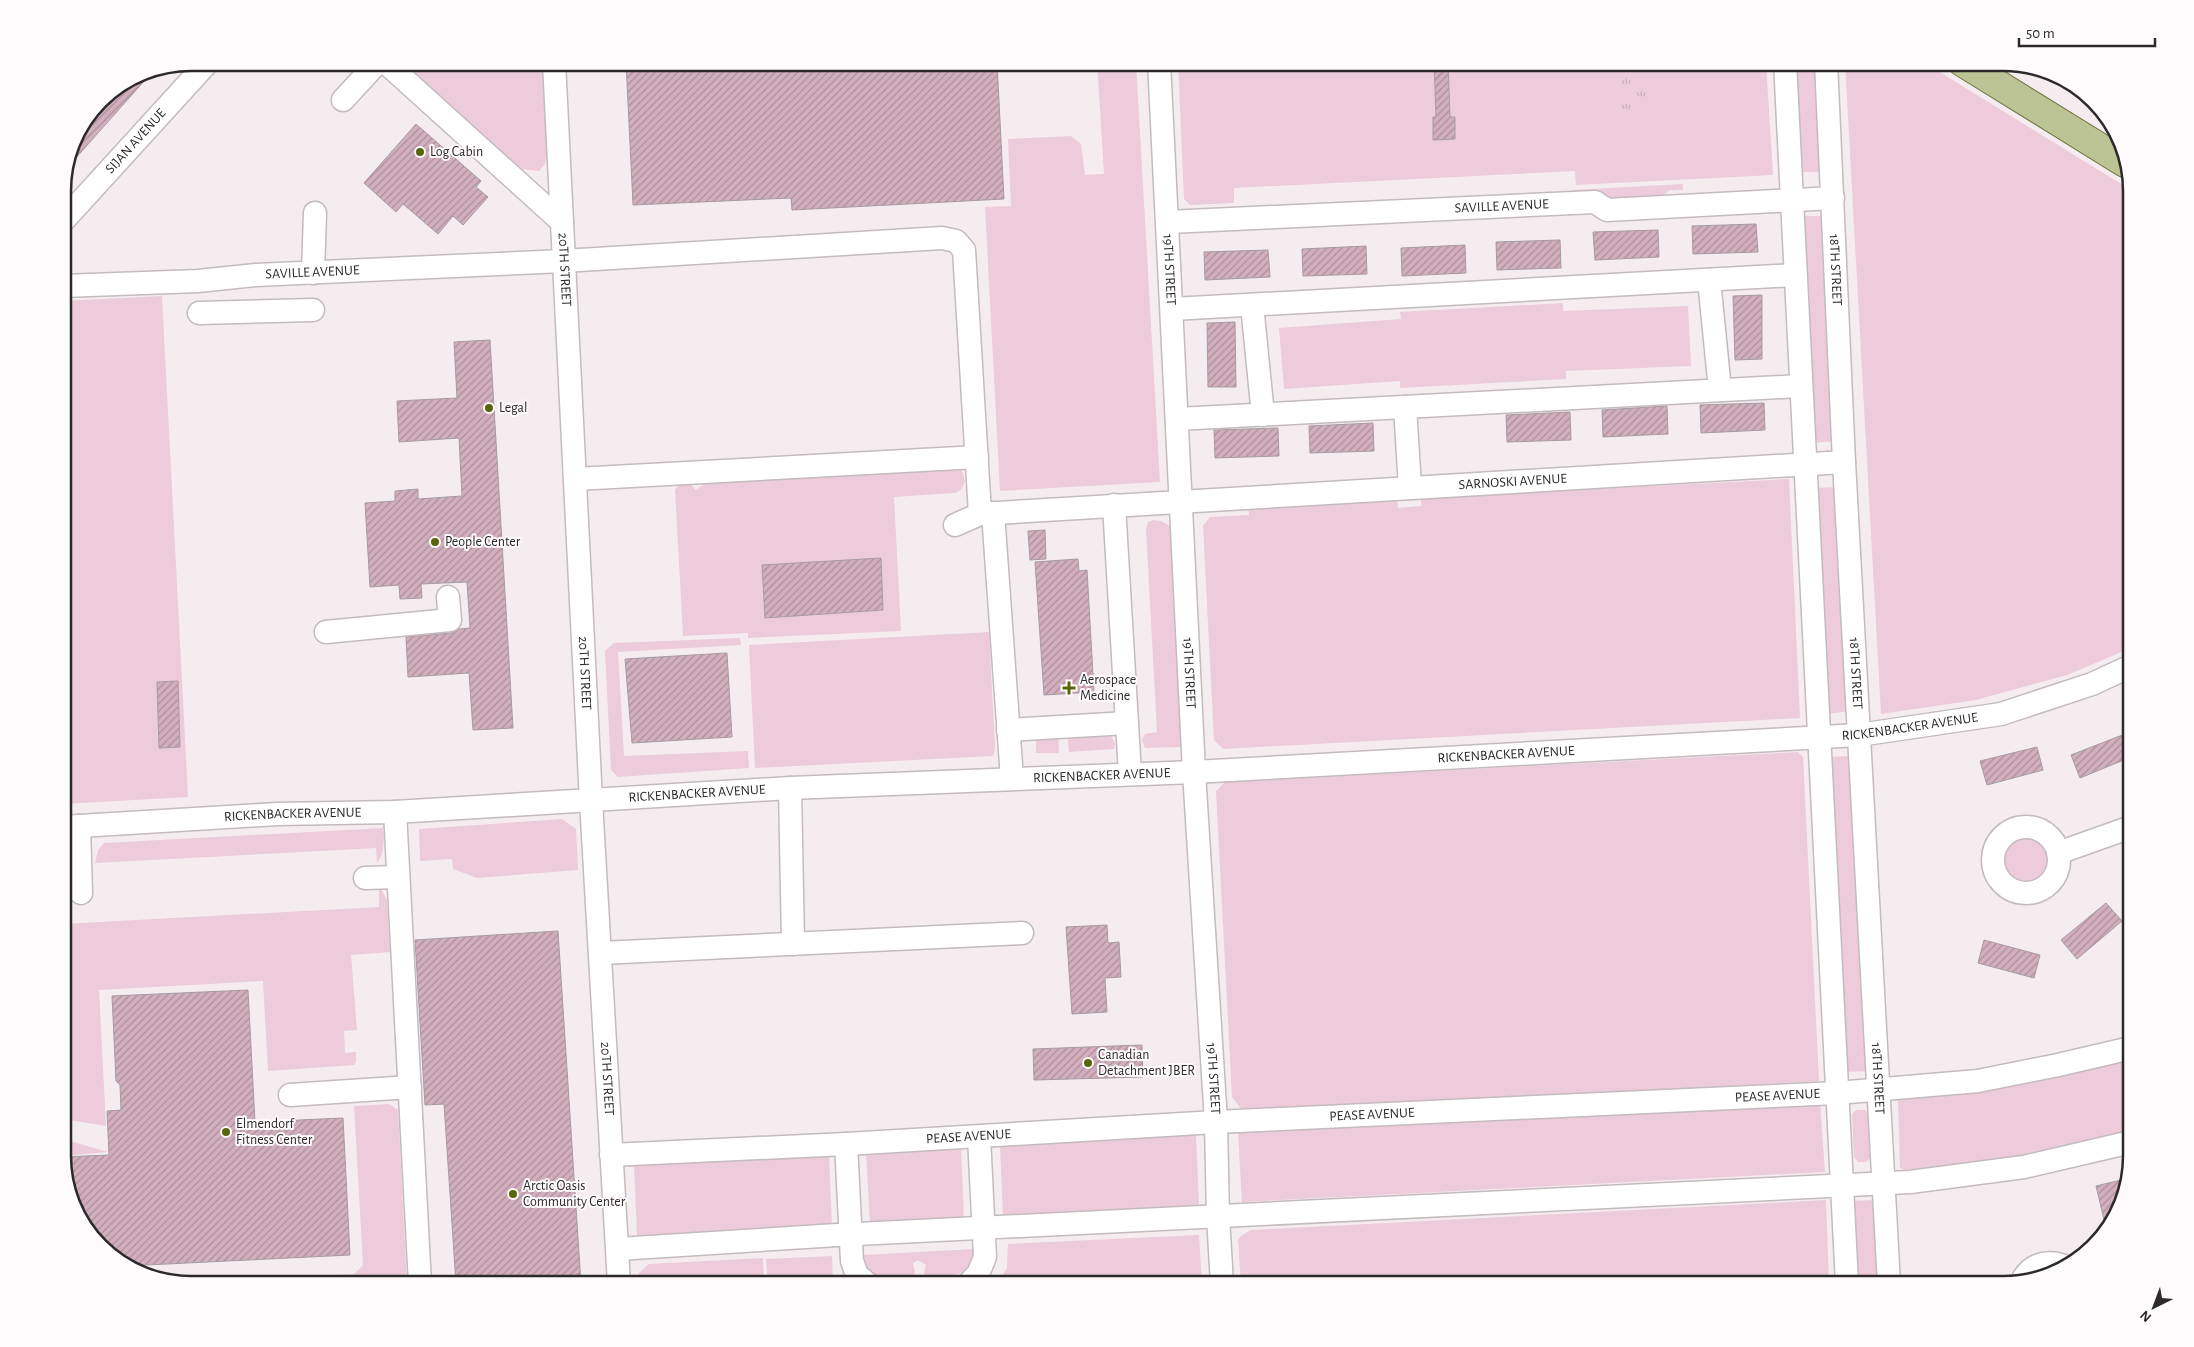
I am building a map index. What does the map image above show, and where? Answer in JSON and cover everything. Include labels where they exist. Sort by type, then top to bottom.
[{"type":"main road","points":[[1977,71],[2118,159]]},
{"type":"street","name":"SIJAN AVENUE","points":[[72,211],[200,71]]},
{"type":"street","points":[[344,100],[370,71]]},
{"type":"street","points":[[395,71],[562,222]]},
{"type":"street","name":"20TH STREET","points":[[554,71],[591,801],[619,1276]]},
{"type":"street","name":"19TH STREET","points":[[1160,71],[1194,772],[1216,1122],[1222,1276]]},
{"type":"street","points":[[1785,71],[1847,1276]]},
{"type":"street","name":"18TH STREET","points":[[1826,71],[1844,462],[1889,1276]]},
{"type":"street","name":"SAVILLE AVENUE","points":[[1168,222],[1595,202],[1607,210],[1833,198]]},
{"type":"street","points":[[313,273],[315,213]]},
{"type":"street","name":"SAVILLE AVENUE","points":[[72,286],[188,281],[256,275],[564,262],[942,238],[956,241],[964,250],[977,457]]},
{"type":"street","points":[[1172,309],[1795,275]]},
{"type":"street","points":[[1709,280],[1720,390]]},
{"type":"street","points":[[1252,305],[1263,415]]},
{"type":"street","points":[[199,313],[313,310]]},
{"type":"street","points":[[1178,419],[1800,386]]},
{"type":"street","points":[[1405,407],[1410,487]]},
{"type":"street","points":[[576,478],[977,457],[987,513],[1012,779]]},
{"type":"street","name":"SARNOSKI AVENUE","points":[[955,525],[987,513],[1844,462]]},
{"type":"street","points":[[1114,505],[1130,774]]},
{"type":"street","points":[[326,632],[450,620],[448,597]]},
{"type":"street","name":"RICKENBACKER AVENUE","points":[[72,827],[277,814],[395,812],[790,788],[1194,772],[1859,735],[2000,714],[2092,684],[2123,670]]},
{"type":"street","points":[[1008,730],[1126,723]]},
{"type":"street","points":[[790,788],[793,944]]},
{"type":"street","points":[[395,812],[420,1276]]},
{"type":"street","points":[[2058,853],[2123,830]]},
{"type":"street","points":[[72,834],[81,893]]},
{"type":"street","points":[[365,878],[398,876]]},
{"type":"street","points":[[601,953],[1022,934]]},
{"type":"street","name":"PEASE AVENUE","points":[[611,1155],[979,1137],[1216,1122],[1837,1093],[1878,1088],[1978,1081],[2123,1050]]},
{"type":"street","points":[[290,1094],[410,1086]]},
{"type":"street","points":[[976,1276],[985,1257],[979,1137]]},
{"type":"street","points":[[846,1144],[852,1261],[858,1276]]},
{"type":"street","points":[[618,1249],[1884,1181],[1910,1182],[2024,1167],[2123,1144]]},
{"type":"street","points":[[2029,1273],[2044,1263],[2057,1263]]},
{"type":"green space","points":[[413,71],[543,71],[547,152],[545,164],[539,171],[521,169]]},
{"type":"green space","points":[[1098,71],[1136,71],[1160,482],[1000,491],[985,207],[1011,206],[1008,139],[1071,136],[1081,144],[1085,175],[1104,174]]},
{"type":"green space","points":[[1178,71],[1434,71],[1435,95],[1449,95],[1448,71],[1766,71],[1773,175],[1576,185],[1575,171],[1234,188],[1234,203],[1190,205],[1184,199]],"holes":[[[1433,117],[1455,117],[1455,139],[1433,139]]]},
{"type":"green space","points":[[1616,71],[1646,71],[1648,109],[1617,110]]},
{"type":"green space","points":[[1793,71],[1817,71],[1822,172],[1799,172]]},
{"type":"green space","points":[[1845,71],[1938,71],[2122,184],[2122,652],[2067,675],[1976,700],[1881,714]]},
{"type":"green space","points":[[1683,184],[1683,190],[1670,190],[1650,203],[1572,196],[1572,190]]},
{"type":"green space","points":[[1802,216],[1825,216],[1836,441],[1812,443]]},
{"type":"green space","points":[[162,296],[188,797],[72,803],[72,301]],"holes":[[[178,681],[180,747],[159,748],[157,682]]]},
{"type":"green space","points":[[1563,303],[1563,311],[1688,306],[1691,366],[1566,371],[1566,379],[1400,388],[1400,381],[1284,389],[1279,328],[1401,319],[1400,312]]},
{"type":"green space","points":[[958,467],[963,473],[965,482],[961,490],[955,493],[894,497],[901,631],[748,638],[748,633],[683,636],[675,490],[681,481],[690,484],[696,490],[711,479]],"holes":[[[880,558],[883,610],[765,618]]]},
{"type":"green space","points":[[1789,479],[1800,718],[1223,749],[1214,740],[1203,526],[1210,517],[1249,515],[1248,506],[1397,499],[1398,508],[1421,506],[1421,498]]},
{"type":"green space","points":[[1838,487],[1850,711],[1827,714],[1815,488]]},
{"type":"green space","points":[[1153,520],[1161,521],[1172,527],[1183,747],[1145,748],[1142,740],[1145,734],[1157,732],[1146,529],[1148,522]]},
{"type":"green space","points":[[989,632],[995,748],[993,756],[755,768],[749,645]]},
{"type":"green space","points":[[740,638],[741,645],[618,652],[624,756],[748,751],[749,768],[618,777],[611,770],[605,651],[614,643]]},
{"type":"green space","points":[[1058,731],[1059,753],[1036,753],[1036,741],[1039,736]]},
{"type":"green space","points":[[1067,731],[1110,733],[1115,744],[1114,749],[1069,752]]},
{"type":"green space","points":[[1798,752],[1803,757],[1819,1081],[1245,1114],[1232,1097],[1216,791],[1225,782]]},
{"type":"green space","points":[[1853,756],[1869,1071],[1846,1072],[1829,757]]},
{"type":"green space","points":[[562,819],[576,829],[578,870],[477,878],[453,869],[452,859],[420,861],[419,829]]},
{"type":"green space","points":[[383,828],[383,850],[377,863],[376,848],[95,863],[98,850],[104,843]]},
{"type":"green space","points":[[2020,838],[2030,838],[2042,845],[2049,857],[2049,867],[2042,879],[2030,886],[2020,886],[2012,882],[2005,875],[2001,867],[2001,857],[2005,849],[2012,842]]},
{"type":"green space","points":[[379,885],[387,900],[390,952],[351,955],[357,1030],[344,1031],[345,1053],[356,1052],[356,1062],[354,1065],[268,1071],[263,981],[99,990],[106,1126],[72,1120],[72,924],[379,907]]},
{"type":"green space","points":[[2123,1057],[2123,1134],[2042,1153],[1970,1164],[1905,1170],[1900,1168],[1898,1099]]},
{"type":"green space","points":[[1820,1101],[1825,1172],[1242,1202],[1238,1133],[1247,1131]]},
{"type":"green space","points":[[389,1104],[398,1110],[407,1276],[316,1276],[354,1274],[363,1265],[354,1106]]},
{"type":"green space","points":[[1856,1110],[1865,1110],[1868,1113],[1871,1157],[1866,1162],[1858,1162],[1854,1157],[1852,1114]]},
{"type":"green space","points":[[1196,1135],[1199,1204],[1192,1208],[1003,1216],[1000,1145]]},
{"type":"green space","points":[[72,1142],[108,1152],[72,1155]]},
{"type":"green space","points":[[961,1148],[964,1220],[870,1225],[866,1152]]},
{"type":"green space","points":[[829,1155],[832,1226],[637,1236],[634,1165]]},
{"type":"green space","points":[[1826,1200],[1829,1276],[1240,1276],[1238,1240],[1251,1230]]},
{"type":"green space","points":[[1876,1200],[1880,1276],[1857,1276],[1852,1201]]},
{"type":"green space","points":[[1199,1235],[1202,1276],[1002,1276],[1007,1268],[1008,1244]]},
{"type":"green space","points":[[974,1249],[970,1265],[959,1274],[951,1276],[926,1276],[924,1274],[926,1265],[918,1260],[913,1263],[915,1273],[914,1276],[877,1276],[865,1264],[862,1255]]},
{"type":"green space","points":[[832,1256],[833,1276],[767,1276],[766,1259]]},
{"type":"green space","points":[[763,1258],[764,1276],[638,1276],[639,1273],[649,1264]]},
{"type":"building","points":[[626,71],[997,71],[1004,199],[792,210],[791,198],[633,205]]},
{"type":"building","points":[[1434,71],[1448,71],[1450,117],[1455,117],[1455,139],[1433,140],[1433,117],[1436,117]]},
{"type":"building","points":[[144,81],[76,158],[87,131],[101,112],[118,96]]},
{"type":"building","name":"Log Cabin","points":[[416,124],[481,181],[476,187],[488,197],[463,225],[453,216],[438,234],[403,204],[396,212],[364,183]]},
{"type":"building","points":[[1756,224],[1758,252],[1693,254],[1692,226]]},
{"type":"building","points":[[1658,230],[1659,257],[1595,260],[1593,232]]},
{"type":"building","points":[[1560,240],[1561,268],[1497,270],[1496,242]]},
{"type":"building","points":[[1465,245],[1466,273],[1402,276],[1401,248]]},
{"type":"building","points":[[1366,246],[1367,274],[1303,276],[1302,249]]},
{"type":"building","points":[[1268,250],[1270,277],[1205,280],[1204,252]]},
{"type":"building","points":[[1762,295],[1762,359],[1735,360],[1733,296]]},
{"type":"building","points":[[1235,322],[1236,387],[1208,387],[1207,323]]},
{"type":"building","name":"People Center","points":[[490,340],[513,728],[473,730],[469,673],[408,677],[406,637],[451,633],[459,629],[470,628],[467,582],[421,584],[422,598],[400,599],[399,585],[370,587],[365,503],[395,501],[395,491],[418,489],[418,499],[462,496],[459,438],[399,442],[397,401],[457,398],[454,342]]},
{"type":"building","points":[[1764,403],[1765,430],[1701,433],[1700,405]]},
{"type":"building","points":[[1667,406],[1668,434],[1603,437],[1602,410]]},
{"type":"building","points":[[1570,412],[1571,440],[1507,442],[1506,415]]},
{"type":"building","points":[[1373,423],[1374,451],[1310,453],[1309,426]]},
{"type":"building","points":[[1278,428],[1279,456],[1215,458],[1214,430]]},
{"type":"building","points":[[1045,530],[1046,559],[1030,560],[1028,531]]},
{"type":"building","points":[[881,558],[883,610],[765,618],[762,565]]},
{"type":"building","points":[[1078,559],[1079,571],[1087,570],[1094,692],[1044,695],[1035,562]]},
{"type":"building","points":[[727,653],[732,737],[632,743],[625,659]]},
{"type":"building","points":[[178,681],[180,747],[159,748],[157,682]]},
{"type":"building","points":[[2123,735],[2123,760],[2080,778],[2071,755]]},
{"type":"building","points":[[2037,747],[2043,770],[1987,785],[1980,761]]},
{"type":"building","points":[[2106,903],[2122,921],[2077,959],[2061,940]]},
{"type":"building","points":[[1107,925],[1108,943],[1119,942],[1121,977],[1105,978],[1107,1012],[1072,1014],[1066,927]]},
{"type":"building","name":"Arctic Oasis Community Center","points":[[558,931],[580,1276],[455,1276],[444,1104],[425,1105],[415,940]]},
{"type":"building","points":[[1984,940],[2040,955],[2034,978],[1978,963]]},
{"type":"building","name":"Elmendorf Fitness Center","points":[[248,990],[255,1122],[343,1118],[350,1255],[142,1265],[118,1251],[96,1229],[87,1216],[75,1186],[72,1157],[109,1155],[107,1111],[121,1110],[120,1085],[116,1081],[112,996]]},
{"type":"building","name":"Canadian Detachment JBER","points":[[1142,1045],[1143,1077],[1034,1080],[1033,1049]]},
{"type":"building","points":[[2120,1180],[2114,1201],[2104,1220],[2096,1186]]},
{"type":"place","name":"Log Cabin","points":[[420,152]]},
{"type":"place","name":"Legal","points":[[489,408]]},
{"type":"place","name":"People Center","points":[[435,542]]},
{"type":"place","name":"Aerospace Medicine","points":[[1069,688]]},
{"type":"place","name":"Canadian Detachment JBER","points":[[1088,1063]]},
{"type":"place","name":"Elmendorf Fitness Center","points":[[226,1132]]},
{"type":"place","name":"Arctic Oasis Community Center","points":[[513,1194]]}]
